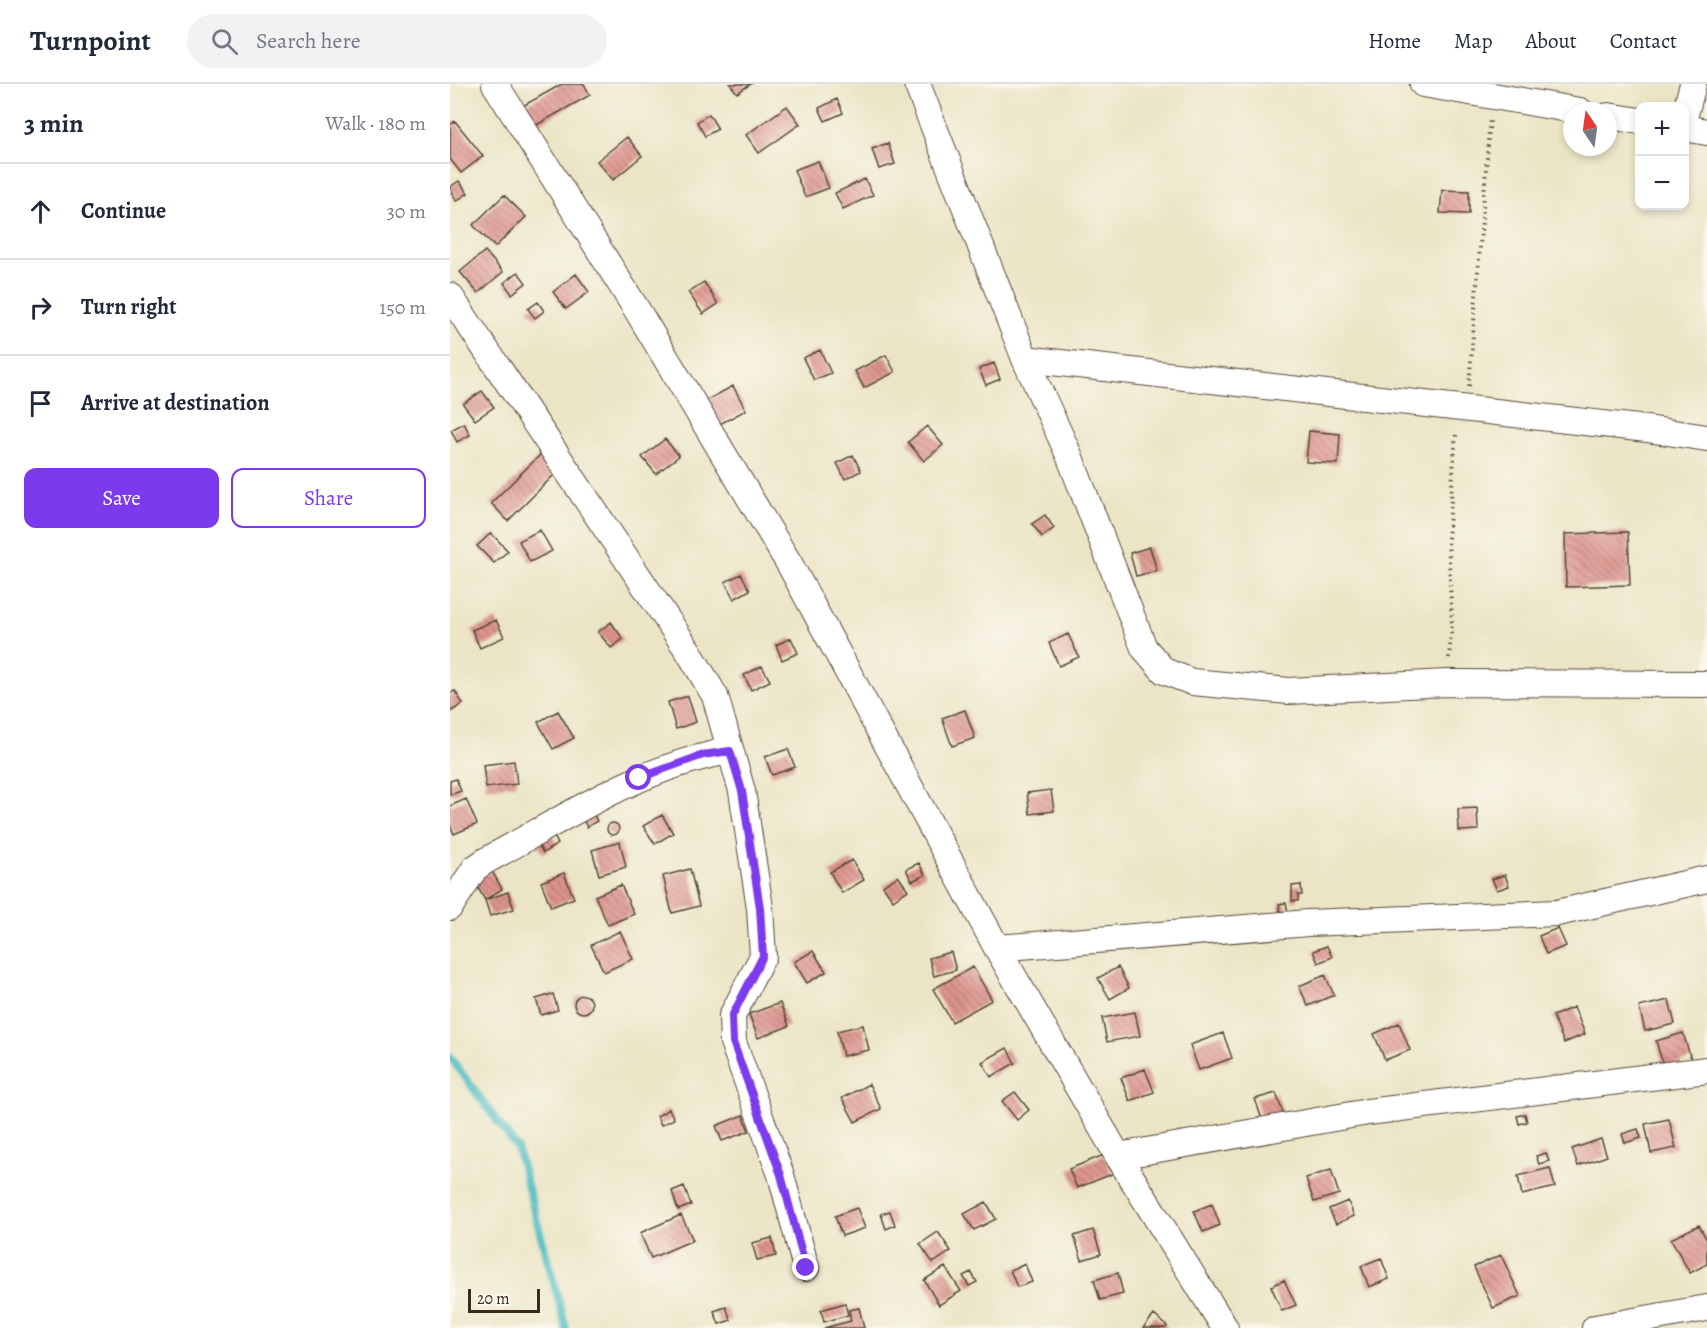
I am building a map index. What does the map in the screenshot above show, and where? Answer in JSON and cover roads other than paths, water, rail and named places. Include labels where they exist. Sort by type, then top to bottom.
[{"type":"street","points":[[495,84],[637,310],[790,565],[997,948],[1118,1156],[1225,1328]]},
{"type":"street","points":[[917,84],[1025,359],[1069,455],[1144,648],[1164,671],[1192,682],[1289,691],[1448,683],[1707,684]]},
{"type":"street","points":[[1688,102],[1693,84]]},
{"type":"street","points":[[1439,86],[1563,108]]},
{"type":"street","points":[[1617,117],[1635,120]]},
{"type":"street","points":[[1689,129],[1707,132]]},
{"type":"street","points":[[450,297],[689,652],[715,696],[742,791],[760,908],[763,956],[732,1016],[733,1042],[781,1175],[806,1268]]},
{"type":"street","points":[[1025,359],[1647,429],[1707,438]]},
{"type":"street","points":[[450,908],[475,868],[487,860],[639,778],[703,755],[730,751]]},
{"type":"street","points":[[997,948],[1308,923],[1557,913],[1707,879]]},
{"type":"street","points":[[1118,1156],[1368,1112],[1707,1070]]},
{"type":"street","points":[[1595,1328],[1707,1308]]},
{"type":"waterway","points":[[450,1057],[517,1148],[566,1328]]}]
